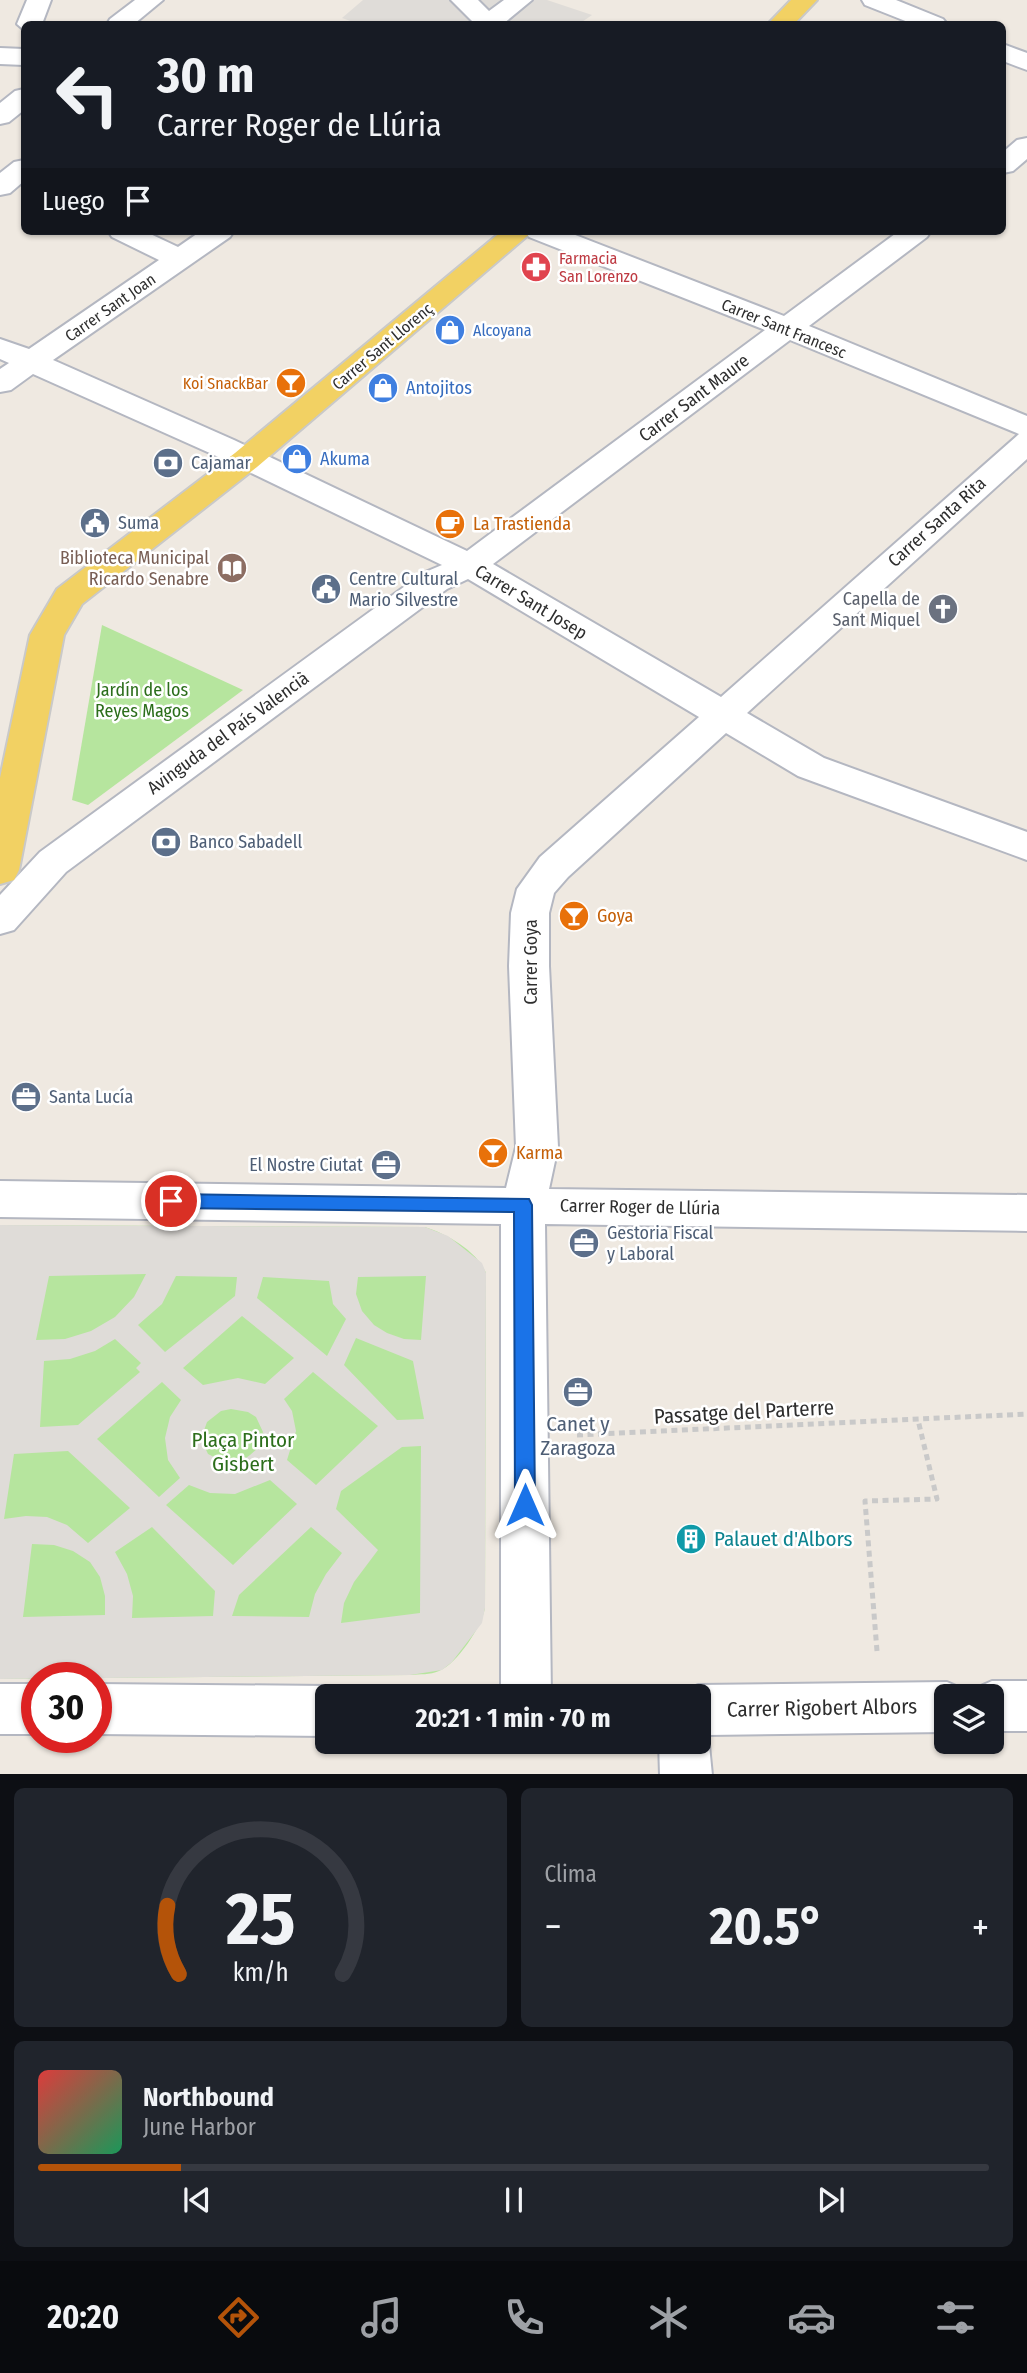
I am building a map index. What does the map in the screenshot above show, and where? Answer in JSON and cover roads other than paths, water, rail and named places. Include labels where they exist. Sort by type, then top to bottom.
[{"type":"main road","points":[[783,21],[805,0]]},
{"type":"main road","name":"Carrer Sant Llorenç","points":[[246,460],[514,235]]},
{"type":"main road","points":[[0,870],[42,656],[47,635],[56,617],[69,597],[93,576],[246,460]]},
{"type":"street","points":[[31,21],[39,0]]},
{"type":"street","points":[[123,21],[151,0]]},
{"type":"street","points":[[463,0],[485,21]]},
{"type":"street","points":[[490,21],[520,0]]},
{"type":"street","points":[[874,0],[926,21]]},
{"type":"street","points":[[1006,53],[1027,62]]},
{"type":"street","points":[[0,116],[21,99]]},
{"type":"street","points":[[1006,163],[1027,146]]},
{"type":"street","points":[[0,187],[21,170]]},
{"type":"street","points":[[130,235],[179,260]]},
{"type":"street","name":"Carrer Sant Joan","points":[[0,383],[214,235]]},
{"type":"street","name":"Carrer Sant Francesc","points":[[526,235],[787,328],[1027,427]]},
{"type":"street","name":"Carrer Sant Maure","points":[[470,565],[912,235]]},
{"type":"street","name":"Carrer Sant Josep","points":[[0,348],[223,447],[470,565],[811,768],[1027,846]]},
{"type":"street","name":"Carrer Santa Rita","points":[[721,715],[1027,442]]},
{"type":"street","name":"Avinguda del País Valencià","points":[[0,919],[53,862],[435,581],[470,565]]},
{"type":"street","name":"Carrer Goya","points":[[523,1205],[537,1147],[529,966],[530,913],[536,889],[554,867],[721,715]]},
{"type":"street","name":"Carrer Roger de Llúria","points":[[0,1199],[1027,1213]]},
{"type":"street","points":[[523,1205],[526,1684]]},
{"type":"street","points":[[1004,1706],[1027,1706]]},
{"type":"street","name":"Carrer Rigobert Albors","points":[[711,1710],[934,1707]]},
{"type":"street","points":[[0,1709],[21,1709]]},
{"type":"street","points":[[112,1709],[315,1711]]},
{"type":"street","points":[[685,1754],[686,1774]]},
{"type":"place","name":"Farmacia San Lorenzo","points":[[536,267]]},
{"type":"place","name":"Alcoyana","points":[[450,330]]},
{"type":"place","name":"Koi SnackBar","points":[[291,383]]},
{"type":"place","name":"Antojitos","points":[[383,388]]},
{"type":"place","name":"Akuma","points":[[297,459]]},
{"type":"place","name":"Cajamar","points":[[168,463]]},
{"type":"place","name":"Suma","points":[[95,523]]},
{"type":"place","name":"La Trastienda","points":[[450,524]]},
{"type":"place","name":"Biblioteca Municipal Ricardo Senabre","points":[[232,568]]},
{"type":"place","name":"Centre Cultural Mario Silvestre","points":[[326,589]]},
{"type":"place","name":"Capella de Sant Miquel","points":[[943,609]]},
{"type":"place","name":"Banco Sabadell","points":[[166,842]]},
{"type":"place","name":"Goya","points":[[574,916]]},
{"type":"place","name":"Santa Lucía","points":[[26,1097]]},
{"type":"place","name":"Karma","points":[[493,1153]]},
{"type":"place","name":"El Nostre Ciutat","points":[[386,1165]]},
{"type":"place","name":"Gestoria Fiscal y Laboral","points":[[584,1243]]},
{"type":"place","name":"Canet y Zaragoza","points":[[578,1392]]},
{"type":"place","name":"Palauet d'Albors","points":[[691,1539]]},
{"type":"park label","name":"Jardín de los Reyes Magos","points":[[142,700]]},
{"type":"park label","name":"Plaça Pintor Gisbert","points":[[243,1452]]}]
